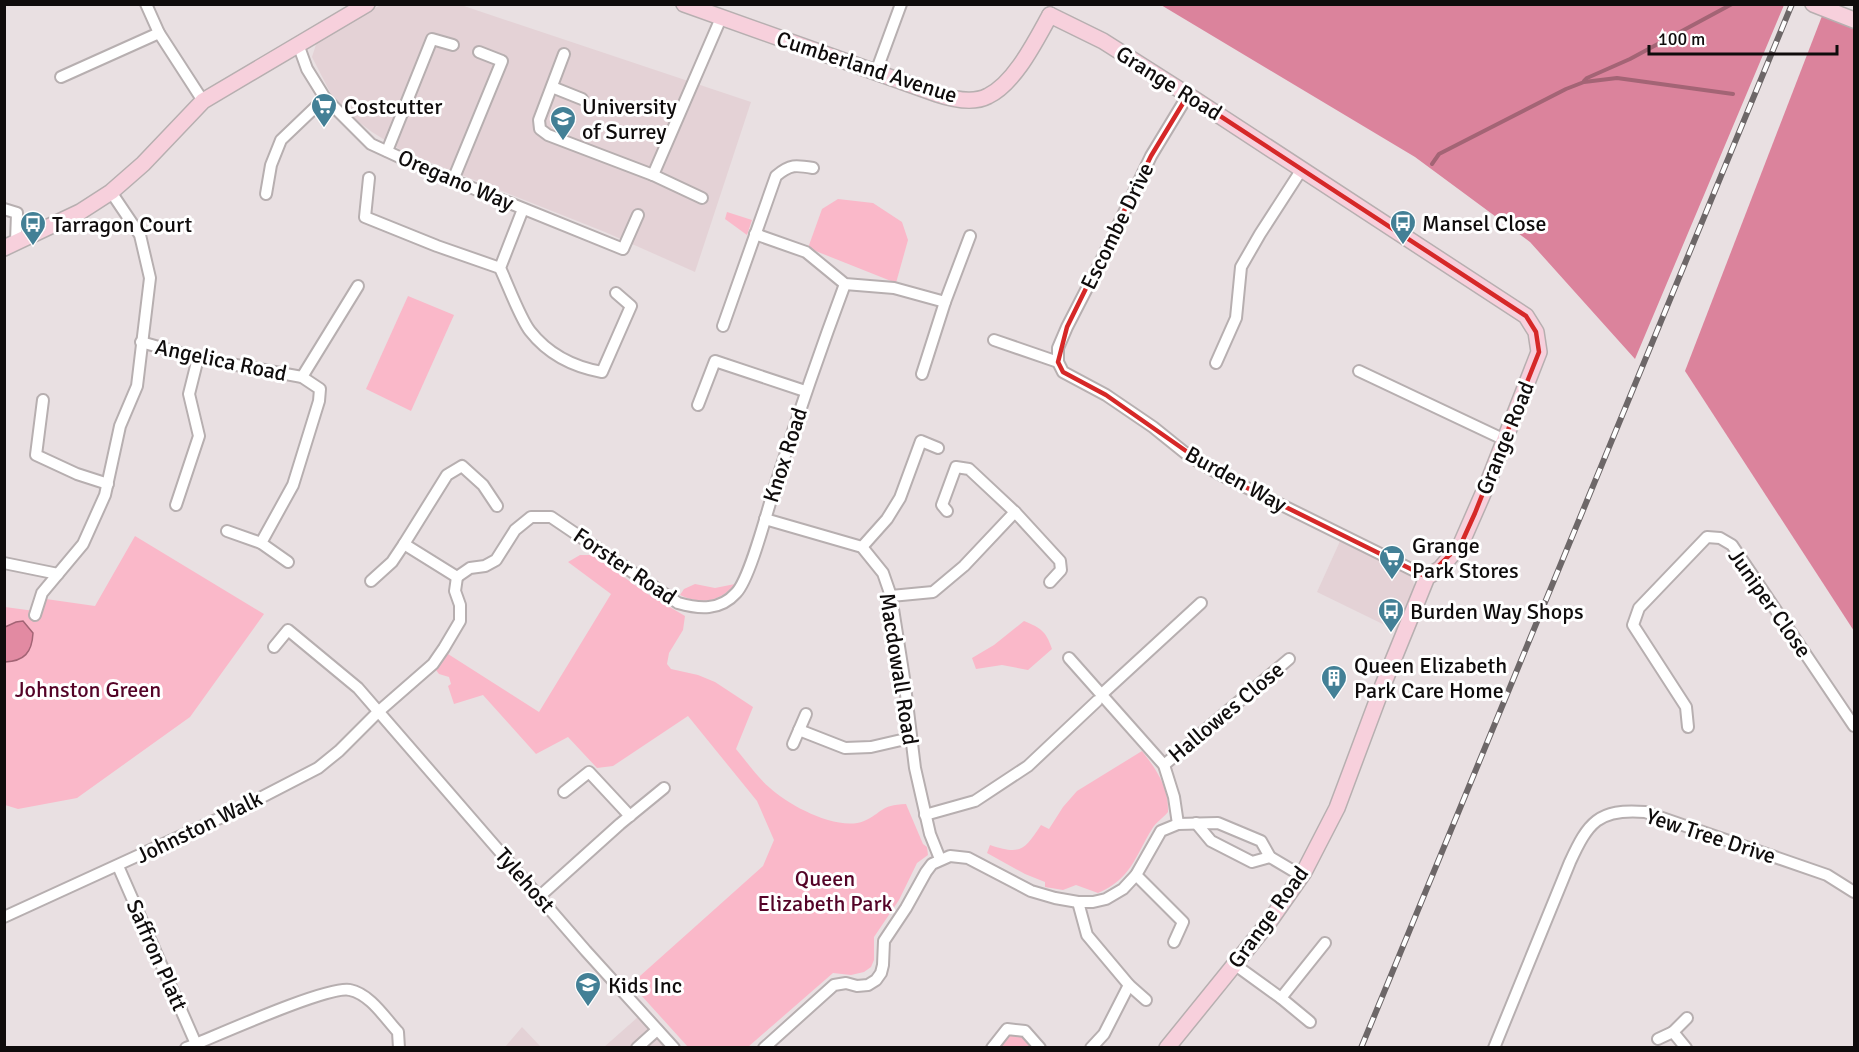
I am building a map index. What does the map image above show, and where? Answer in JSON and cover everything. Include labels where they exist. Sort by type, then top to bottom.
[{"type":"street","points":[[146,4],[159,33],[202,101]]},
{"type":"street","points":[[10,245],[80,212],[111,192],[143,164],[202,101],[367,4]]},
{"type":"street","name":"Cumberland Avenue","points":[[684,4],[951,99],[968,100],[987,97],[1004,84],[1019,66],[1049,10]]},
{"type":"street","points":[[876,72],[901,4]]},
{"type":"street","points":[[1813,4],[1854,20]]},
{"type":"street","name":"Grange Road","points":[[1049,10],[1188,95],[1526,316],[1536,332],[1539,352],[1461,544],[1440,569],[1427,577],[1337,808],[1302,876],[1275,914],[1167,1047]]},
{"type":"street","points":[[653,175],[720,18]]},
{"type":"street","points":[[61,77],[159,33]]},
{"type":"street","points":[[387,151],[432,39],[453,45]]},
{"type":"street","name":"Oregano Way","points":[[298,45],[307,69],[325,98],[371,144],[623,249],[638,215]]},
{"type":"street","points":[[453,180],[502,61],[480,52]]},
{"type":"street","points":[[564,54],[539,120],[540,129],[548,135],[653,175],[702,198]]},
{"type":"street","points":[[552,87],[582,99]]},
{"type":"street","name":"Escombe Drive","points":[[1058,362],[1058,348],[1067,327],[1151,156],[1188,95]]},
{"type":"street","points":[[266,194],[271,165],[281,140],[325,98]]},
{"type":"street","points":[[723,326],[776,176],[786,167],[797,165],[813,168]]},
{"type":"street","points":[[1216,363],[1236,318],[1241,267],[1302,169]]},
{"type":"street","points":[[369,178],[365,217],[500,268],[530,330],[555,355],[586,369],[602,372],[632,306],[616,293]]},
{"type":"street","points":[[35,615],[42,593],[83,544],[105,495],[120,426],[137,386],[150,278],[140,235],[111,192]]},
{"type":"street","points":[[4,209],[17,213],[10,245]]},
{"type":"street","points":[[500,268],[523,209]]},
{"type":"street","points":[[755,234],[806,252],[845,284],[894,288],[945,302]]},
{"type":"street","points":[[922,374],[945,302],[970,236]]},
{"type":"street","name":"Knox Road","points":[[765,519],[805,391],[845,284]]},
{"type":"street","name":"Angelica Road","points":[[302,377],[358,286]]},
{"type":"street","points":[[994,340],[1058,362]]},
{"type":"street","name":"Angelica Road","points":[[141,342],[198,358],[302,377],[320,389],[319,401],[293,485],[261,543]]},
{"type":"street","points":[[176,505],[199,436],[189,394],[198,358]]},
{"type":"street","name":"Knox Road","points":[[698,405],[715,361],[805,391]]},
{"type":"street","name":"Burden Way","points":[[1058,362],[1063,372],[1106,395],[1190,456],[1219,474],[1427,577]]},
{"type":"street","points":[[1359,371],[1505,440]]},
{"type":"street","points":[[43,400],[36,455],[76,474],[108,484]]},
{"type":"street","points":[[765,519],[862,547],[887,519],[900,498],[921,441],[938,448]]},
{"type":"street","points":[[371,581],[392,562],[447,475],[462,466],[483,485],[497,506]]},
{"type":"street","points":[[948,511],[942,506],[956,467],[969,470],[1015,512],[1060,561],[1061,570],[1050,582]]},
{"type":"street","points":[[891,596],[933,592],[964,566],[1015,512]]},
{"type":"street","name":"Forster Road","points":[[457,577],[470,568],[485,566],[496,560],[515,530],[531,517],[551,517],[678,603],[708,608],[720,605],[738,592],[765,519]]},
{"type":"street","points":[[227,531],[261,543],[288,562]]},
{"type":"street","name":"Juniper Close","points":[[1688,727],[1686,707],[1633,625],[1639,608],[1707,537],[1720,538],[1732,545],[1854,726]]},
{"type":"street","points":[[404,544],[457,577]]},
{"type":"street","name":"Macdowall Road","points":[[862,547],[883,573],[891,596],[904,678],[910,738],[925,815],[940,859]]},
{"type":"street","points":[[4,563],[58,573]]},
{"type":"street","name":"Johnston Walk","points":[[4,917],[231,813],[318,768],[433,664],[460,621],[460,605],[454,591],[457,577]]},
{"type":"street","points":[[925,815],[975,801],[1028,766],[1201,603]]},
{"type":"street","points":[[274,647],[288,630],[357,688],[378,712]]},
{"type":"street","points":[[1069,658],[1100,697],[1164,765],[1174,797],[1178,824]]},
{"type":"street","name":"Hallowes Close","points":[[1164,765],[1289,659]]},
{"type":"street","name":"Tylehost","points":[[378,712],[674,1047]]},
{"type":"street","points":[[793,744],[806,714]]},
{"type":"street","points":[[799,730],[845,748],[871,747],[910,738]]},
{"type":"street","points":[[564,792],[589,772],[630,816]]},
{"type":"street","points":[[540,897],[664,788]]},
{"type":"street","name":"Yew Tree Drive","points":[[1494,1047],[1583,833],[1600,818],[1622,810],[1645,812],[1827,875],[1854,892]]},
{"type":"street","points":[[764,1047],[834,985],[846,983],[857,986],[868,985],[876,980],[881,973],[884,941],[926,872],[940,859],[950,856],[968,858],[1031,891],[1078,902],[1106,900],[1123,889],[1136,875],[1161,831],[1178,824],[1218,823],[1261,841],[1270,857],[1302,876]]},
{"type":"street","points":[[1196,824],[1211,842],[1252,862],[1270,857]]},
{"type":"street","name":"Saffron Platt","points":[[118,866],[191,1046],[271,1013],[336,990],[351,990],[365,997],[398,1032],[399,1047]]},
{"type":"street","points":[[1136,875],[1183,922],[1174,942]]},
{"type":"street","points":[[1078,902],[1087,936],[1129,985],[1146,1000]]},
{"type":"street","points":[[1281,998],[1325,942]]},
{"type":"street","points":[[1234,964],[1310,1022]]},
{"type":"street","points":[[1091,1047],[1104,1034],[1129,985]]},
{"type":"street","points":[[1658,1039],[1673,1032],[1687,1018]]},
{"type":"street","points":[[992,1047],[1007,1029],[1025,1031],[1040,1047]]},
{"type":"street","points":[[637,1047],[657,1030]]},
{"type":"street","points":[[1673,1032],[1686,1047]]},
{"type":"highlighted area","points":[[1188,95],[1526,316],[1536,332],[1539,352],[1461,544],[1427,577],[1219,474],[1106,395],[1063,372],[1058,362],[1067,327],[1151,156]]},
{"type":"shaded area","name":"University of Surrey","points":[[381,5],[461,5],[751,102],[695,272],[605,232],[404,152],[351,116],[331,94],[312,57],[318,38]]},
{"type":"shaded area","points":[[1161,5],[1784,5],[1635,359],[1530,242],[1415,157]]},
{"type":"shaded area","points":[[1822,16],[1854,29],[1854,631],[1685,371]]},
{"type":"shaded area","points":[[1341,539],[1405,570],[1413,580],[1415,591],[1397,631],[1317,592]]},
{"type":"shaded area","points":[[23,621],[33,633],[29,651],[22,658],[5,662],[5,627]]},
{"type":"shaded area","points":[[638,1017],[666,1047],[603,1048]]},
{"type":"shaded area","points":[[522,1027],[541,1047],[505,1047]]},
{"type":"green space","points":[[838,199],[873,203],[902,222],[908,240],[896,283],[808,248],[822,209]]},
{"type":"green space","points":[[727,212],[752,220],[747,235],[725,219]]},
{"type":"green space","points":[[408,296],[454,315],[411,411],[366,389]]},
{"type":"green space","name":"Johnston Green","points":[[135,536],[264,614],[190,717],[77,798],[18,809],[5,805],[5,607],[42,612],[46,599],[95,606]]},
{"type":"green space","name":"Queen Elizabeth Park","points":[[580,555],[593,555],[646,593],[685,616],[683,630],[669,653],[667,664],[671,669],[698,675],[715,682],[753,707],[736,749],[756,774],[778,795],[814,815],[841,823],[864,821],[886,808],[906,804],[923,844],[927,847],[928,855],[917,863],[899,900],[874,937],[874,960],[871,967],[864,972],[851,975],[833,973],[748,1047],[688,1047],[631,984],[763,866],[774,840],[757,801],[688,716],[613,766],[597,768],[568,737],[536,754],[483,695],[454,704],[448,686],[451,684],[449,677],[439,674],[436,670],[448,654],[539,712],[611,594],[568,562]]},
{"type":"green space","points":[[695,584],[715,588],[735,584],[723,595],[710,600],[695,600],[680,595],[684,589]]},
{"type":"green space","points":[[1024,621],[1042,631],[1052,649],[1028,670],[1002,665],[976,669],[972,658],[994,645]]},
{"type":"green space","points":[[1142,751],[1164,786],[1168,812],[1154,827],[1125,874],[1109,887],[1098,893],[1076,885],[1063,890],[1045,887],[1045,882],[987,853],[990,845],[1008,850],[1020,849],[1041,825],[1049,829],[1077,791]]},
{"type":"green space","points":[[1009,1034],[1024,1035],[1036,1048],[999,1048]]},
{"type":"waterway","points":[[1584,81],[1732,4]]},
{"type":"waterway","points":[[1432,164],[1439,154],[1584,82],[1617,78],[1733,94]]},
{"type":"railway","points":[[1361,1048],[1792,4]]},
{"type":"place","name":"Costcutter","points":[[324,129]]},
{"type":"place","name":"University of Surrey","points":[[563,142]]},
{"type":"place","name":"Mansel Close","points":[[1403,246]]},
{"type":"place","name":"Tarragon Court","points":[[33,247]]},
{"type":"place","name":"Grange Park Stores","points":[[1392,581]]},
{"type":"place","name":"Burden Way Shops","points":[[1391,634]]},
{"type":"place","name":"Queen Elizabeth Park Care Home","points":[[1334,701]]},
{"type":"place","name":"Kids Inc","points":[[588,1008]]}]
